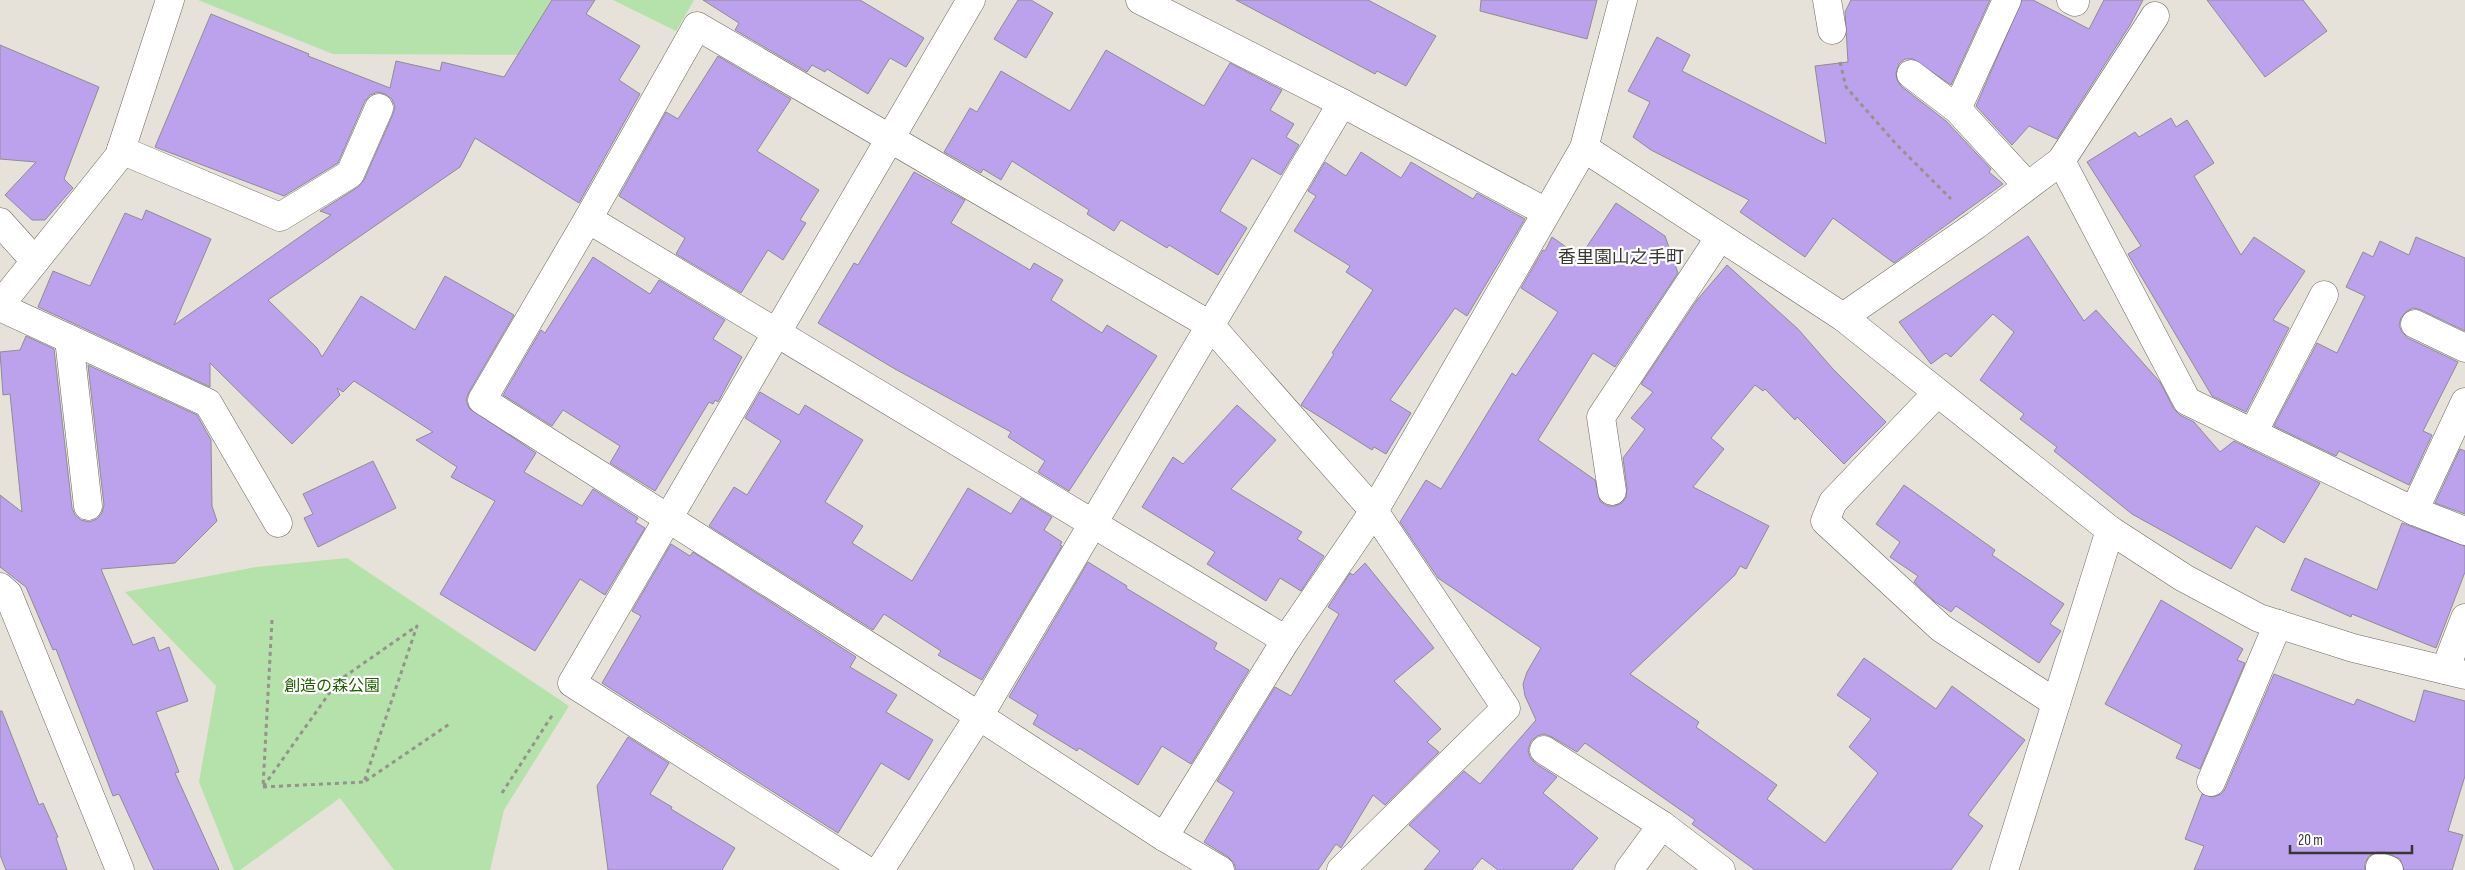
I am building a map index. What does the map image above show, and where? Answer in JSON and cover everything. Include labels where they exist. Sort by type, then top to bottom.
[{"type":"street","points":[[170,0],[119,156],[0,306],[208,403],[278,523]]},
{"type":"street","points":[[866,870],[572,684],[971,0]]},
{"type":"street","points":[[1140,0],[1342,103],[1546,212]]},
{"type":"street","points":[[1164,837],[1286,640],[1374,511],[1584,148],[1623,0]]},
{"type":"street","points":[[1827,0],[1832,30]]},
{"type":"street","points":[[1957,109],[2007,0]]},
{"type":"street","points":[[1842,318],[1976,225],[2061,161],[2155,16]]},
{"type":"street","points":[[1220,870],[1164,837],[979,716],[482,400],[588,219],[697,26],[1210,325],[1374,511],[1506,708],[1502,721],[1341,870]]},
{"type":"street","points":[[1911,74],[1957,109],[2027,185]]},
{"type":"street","points":[[880,870],[979,716],[1342,103]]},
{"type":"street","points":[[121,150],[280,217],[350,174],[379,108]]},
{"type":"street","points":[[1584,148],[1842,318],[2110,530],[2184,578],[2259,618],[2353,648],[2455,673],[2465,618]]},
{"type":"street","points":[[2061,161],[2187,402],[2414,511],[2465,531]]},
{"type":"street","points":[[588,219],[1286,640]]},
{"type":"street","points":[[0,222],[35,261]]},
{"type":"street","points":[[1612,491],[1601,417],[1720,237]]},
{"type":"street","points":[[2253,433],[2324,295]]},
{"type":"street","points":[[2415,324],[2465,348]]},
{"type":"street","points":[[69,338],[88,506]]},
{"type":"street","points":[[1937,393],[1833,502],[1825,521],[1941,628],[2056,703]]},
{"type":"street","points":[[2414,511],[2465,402]]},
{"type":"street","points":[[2004,870],[2110,530]]},
{"type":"street","points":[[0,587],[8,594],[120,870]]},
{"type":"street","points":[[2211,782],[2278,624]]},
{"type":"street","points":[[1544,750],[1662,825],[1721,870]]},
{"type":"street","points":[[1629,870],[1662,825]]},
{"type":"path","points":[[1832,30],[1846,87],[1896,144],[1976,225]]},
{"type":"path","points":[[264,787],[272,620]]},
{"type":"path","points":[[264,787],[338,681],[417,626],[364,782]]},
{"type":"path","points":[[502,793],[572,684]]},
{"type":"path","points":[[264,787],[364,782],[451,723]]},
{"type":"green space","points":[[198,0],[568,0],[542,55],[333,54]]},
{"type":"green space","points":[[613,0],[694,0],[676,31]]},
{"type":"green space","name":"創造の森公園","points":[[347,558],[569,706],[504,810],[490,870],[394,870],[340,798],[240,870],[234,870],[199,782],[216,686],[125,592],[256,567]]},
{"type":"building","points":[[552,0],[595,0],[586,14],[640,46],[619,80],[640,94],[579,203],[475,138],[460,167],[268,300],[317,348],[322,357],[361,296],[415,330],[445,276],[514,315],[469,392],[466,400],[469,408],[536,453],[524,472],[582,506],[593,489],[638,518],[635,522],[645,528],[605,595],[580,579],[535,651],[440,594],[495,501],[451,477],[457,467],[416,440],[433,432],[354,381],[343,392],[337,388],[340,395],[292,444],[210,363],[210,387],[38,307],[53,271],[90,286],[125,213],[142,220],[146,210],[211,239],[174,325],[331,215],[320,211],[358,187],[364,180],[395,107],[392,99],[378,92],[370,95],[365,101],[338,163],[284,196],[155,147],[211,14],[309,54],[308,56],[390,88],[396,61],[440,71],[442,62],[504,77]]},
{"type":"building","points":[[703,0],[860,0],[924,38],[906,67],[890,58],[868,94],[827,69],[825,72],[812,65],[807,72],[735,30],[739,23]]},
{"type":"building","points":[[1018,0],[1031,0],[1053,13],[1026,58],[994,39]]},
{"type":"building","points":[[1236,0],[1368,0],[1436,36],[1406,86],[1377,71],[1375,74]]},
{"type":"building","points":[[1481,0],[1597,0],[1587,39],[1480,11]]},
{"type":"building","points":[[1851,0],[1990,0],[1951,85],[1913,59],[1905,59],[1899,64],[1896,73],[1897,80],[1901,86],[1946,121],[1991,169],[1989,172],[2003,184],[1894,263],[1833,218],[1805,257],[1740,212],[1749,200],[1651,150],[1633,137],[1650,102],[1628,91],[1657,37],[1690,55],[1682,71],[1826,144],[1815,66],[1848,62],[1845,12]]},
{"type":"building","points":[[2022,0],[2033,0],[2089,29],[2104,0],[2143,0],[2130,25],[2057,139],[2029,126],[2012,145],[1976,106]]},
{"type":"building","points":[[2207,0],[2303,0],[2327,31],[2265,77]]},
{"type":"building","points":[[0,45],[99,87],[64,179],[73,188],[45,220],[32,220],[5,195],[36,162],[0,159]]},
{"type":"building","points":[[1106,50],[1204,106],[1230,63],[1282,90],[1270,110],[1294,124],[1286,137],[1299,145],[1281,175],[1252,158],[1220,211],[1247,228],[1218,275],[1169,245],[1167,248],[1121,220],[1114,231],[1087,214],[1089,210],[1012,161],[1001,180],[983,169],[981,173],[944,152],[970,108],[977,112],[1001,71],[1070,111]]},
{"type":"building","points":[[718,56],[791,99],[757,151],[819,190],[800,220],[806,223],[783,260],[768,250],[741,293],[676,254],[685,238],[619,196],[666,112],[678,119]]},
{"type":"building","points":[[2171,118],[2176,127],[2187,120],[2214,163],[2194,176],[2241,255],[2254,237],[2305,271],[2273,320],[2289,328],[2246,412],[2212,396],[2128,254],[2141,246],[2087,162],[2135,132],[2139,137]]},
{"type":"building","points":[[1361,152],[1401,178],[1411,162],[1473,199],[1477,193],[1525,219],[1467,316],[1455,308],[1390,400],[1411,413],[1386,454],[1374,447],[1372,450],[1301,405],[1373,290],[1346,272],[1350,266],[1294,231],[1316,196],[1308,191],[1325,162],[1346,176]]},
{"type":"building","points":[[914,172],[965,200],[951,223],[1030,270],[1034,263],[1063,280],[1051,300],[1102,333],[1107,325],[1157,356],[1069,491],[1038,472],[1045,461],[1008,437],[1011,432],[895,369],[818,323],[854,263],[858,265]]},
{"type":"building","points":[[1616,203],[1665,236],[1678,273],[1615,367],[1593,353],[1538,440],[1595,480],[1600,501],[1607,506],[1615,506],[1622,503],[1626,497],[1627,489],[1623,458],[1645,429],[1631,418],[1653,392],[1641,384],[1697,300],[1727,265],[1798,329],[1833,369],[1886,422],[1844,464],[1797,417],[1795,420],[1765,389],[1763,391],[1755,385],[1711,438],[1724,449],[1693,487],[1769,526],[1746,569],[1740,566],[1735,575],[1630,674],[1699,722],[1696,727],[1777,785],[1767,799],[1825,843],[1878,773],[1849,747],[1871,719],[1837,695],[1864,658],[1936,709],[1952,686],[2025,740],[1968,815],[1983,826],[1951,870],[1755,870],[1692,824],[1695,820],[1585,743],[1577,752],[1544,734],[1537,736],[1531,741],[1528,750],[1530,757],[1535,763],[1557,777],[1543,793],[1598,838],[1572,870],[1498,870],[1482,858],[1472,870],[1424,870],[1440,851],[1409,825],[1464,771],[1480,784],[1536,720],[1525,696],[1523,684],[1527,672],[1541,648],[1438,578],[1400,522],[1426,480],[1441,489],[1512,373],[1516,376],[1558,312],[1521,288],[1543,250],[1545,251],[1552,237],[1580,257]]},
{"type":"building","points":[[2028,236],[2084,321],[2096,310],[2160,382],[2174,409],[2180,415],[2194,422],[2220,452],[2234,441],[2320,483],[2284,543],[2256,526],[2231,569],[2132,514],[2054,451],[2057,447],[2020,419],[2024,414],[1980,380],[2014,332],[1993,314],[1951,357],[1946,353],[1931,364],[1899,322]]},
{"type":"building","points":[[2416,237],[2465,258],[2465,331],[2414,308],[2407,311],[2401,318],[2399,325],[2402,332],[2408,338],[2458,362],[2423,431],[2432,435],[2409,485],[2339,451],[2336,456],[2274,426],[2317,343],[2337,353],[2365,296],[2346,287],[2363,252],[2373,257],[2380,241],[2409,255]]},
{"type":"building","points":[[593,257],[650,294],[659,280],[725,320],[713,339],[742,357],[718,402],[715,400],[713,404],[709,402],[655,491],[610,463],[620,446],[563,410],[552,426],[503,395],[541,330],[545,333]]},
{"type":"building","points":[[26,336],[54,349],[72,508],[75,515],[81,520],[89,522],[97,519],[102,513],[104,505],[88,365],[197,415],[211,440],[212,506],[217,521],[175,563],[101,569],[133,645],[154,637],[159,651],[169,647],[188,701],[156,712],[179,772],[175,773],[219,870],[154,870],[119,794],[113,796],[56,649],[53,650],[26,587],[0,567],[0,495],[22,512],[10,394],[3,395],[0,352],[20,350]]},
{"type":"building","points":[[760,392],[799,415],[805,405],[863,440],[825,502],[863,526],[852,543],[912,581],[968,488],[1011,514],[1021,498],[1052,517],[1044,530],[1062,542],[1060,545],[1062,546],[982,680],[938,655],[941,651],[884,614],[873,630],[709,526],[734,487],[747,495],[781,441],[745,418]]},
{"type":"building","points":[[1237,405],[1276,440],[1231,489],[1302,532],[1297,539],[1324,556],[1301,591],[1280,578],[1266,601],[1207,564],[1215,552],[1142,507],[1173,457],[1183,464]]},
{"type":"building","points":[[2460,449],[2465,451],[2465,514],[2435,503]]},
{"type":"building","points":[[373,461],[396,508],[318,547],[304,518],[313,514],[303,494]]},
{"type":"building","points":[[1904,485],[1995,550],[1992,555],[2064,604],[2050,624],[2061,631],[2039,663],[1956,606],[1951,612],[1934,601],[1914,582],[1918,576],[1890,557],[1900,542],[1876,524]]},
{"type":"building","points":[[2402,523],[2465,546],[2465,572],[2436,648],[2352,614],[2351,617],[2291,590],[2305,558],[2377,590]]},
{"type":"building","points":[[671,544],[690,556],[693,552],[856,657],[850,667],[897,695],[886,712],[933,740],[909,780],[881,763],[838,833],[602,683],[641,616],[632,611]]},
{"type":"building","points":[[1088,562],[1127,586],[1126,588],[1217,643],[1214,649],[1249,670],[1191,764],[1162,746],[1138,785],[1079,748],[1077,751],[1033,724],[1038,715],[1009,697]]},
{"type":"building","points":[[1365,563],[1434,648],[1394,681],[1441,729],[1427,742],[1439,752],[1385,805],[1373,795],[1341,848],[1336,844],[1318,870],[1236,870],[1234,863],[1228,857],[1204,842],[1234,792],[1217,781],[1275,687],[1291,696],[1339,614],[1328,607],[1350,573],[1353,575]]},
{"type":"building","points":[[2161,600],[2243,649],[2237,660],[2245,663],[2200,769],[2176,758],[2182,745],[2105,704]]},
{"type":"building","points":[[2274,674],[2354,705],[2357,699],[2415,722],[2424,690],[2465,701],[2465,776],[2448,831],[2463,835],[2452,870],[2404,870],[2400,859],[2385,852],[2377,852],[2369,856],[2365,863],[2365,870],[2194,870],[2204,846],[2185,839],[2202,794],[2213,797],[2221,794],[2225,789]]},
{"type":"building","points":[[0,711],[2,711],[39,805],[43,803],[58,837],[56,838],[67,870],[6,870],[0,855]]},
{"type":"building","points":[[628,737],[669,763],[650,794],[735,848],[722,870],[608,870],[597,786]]},
{"type":"district","name":"香里園山之手町","points":[[1621,257]]}]
